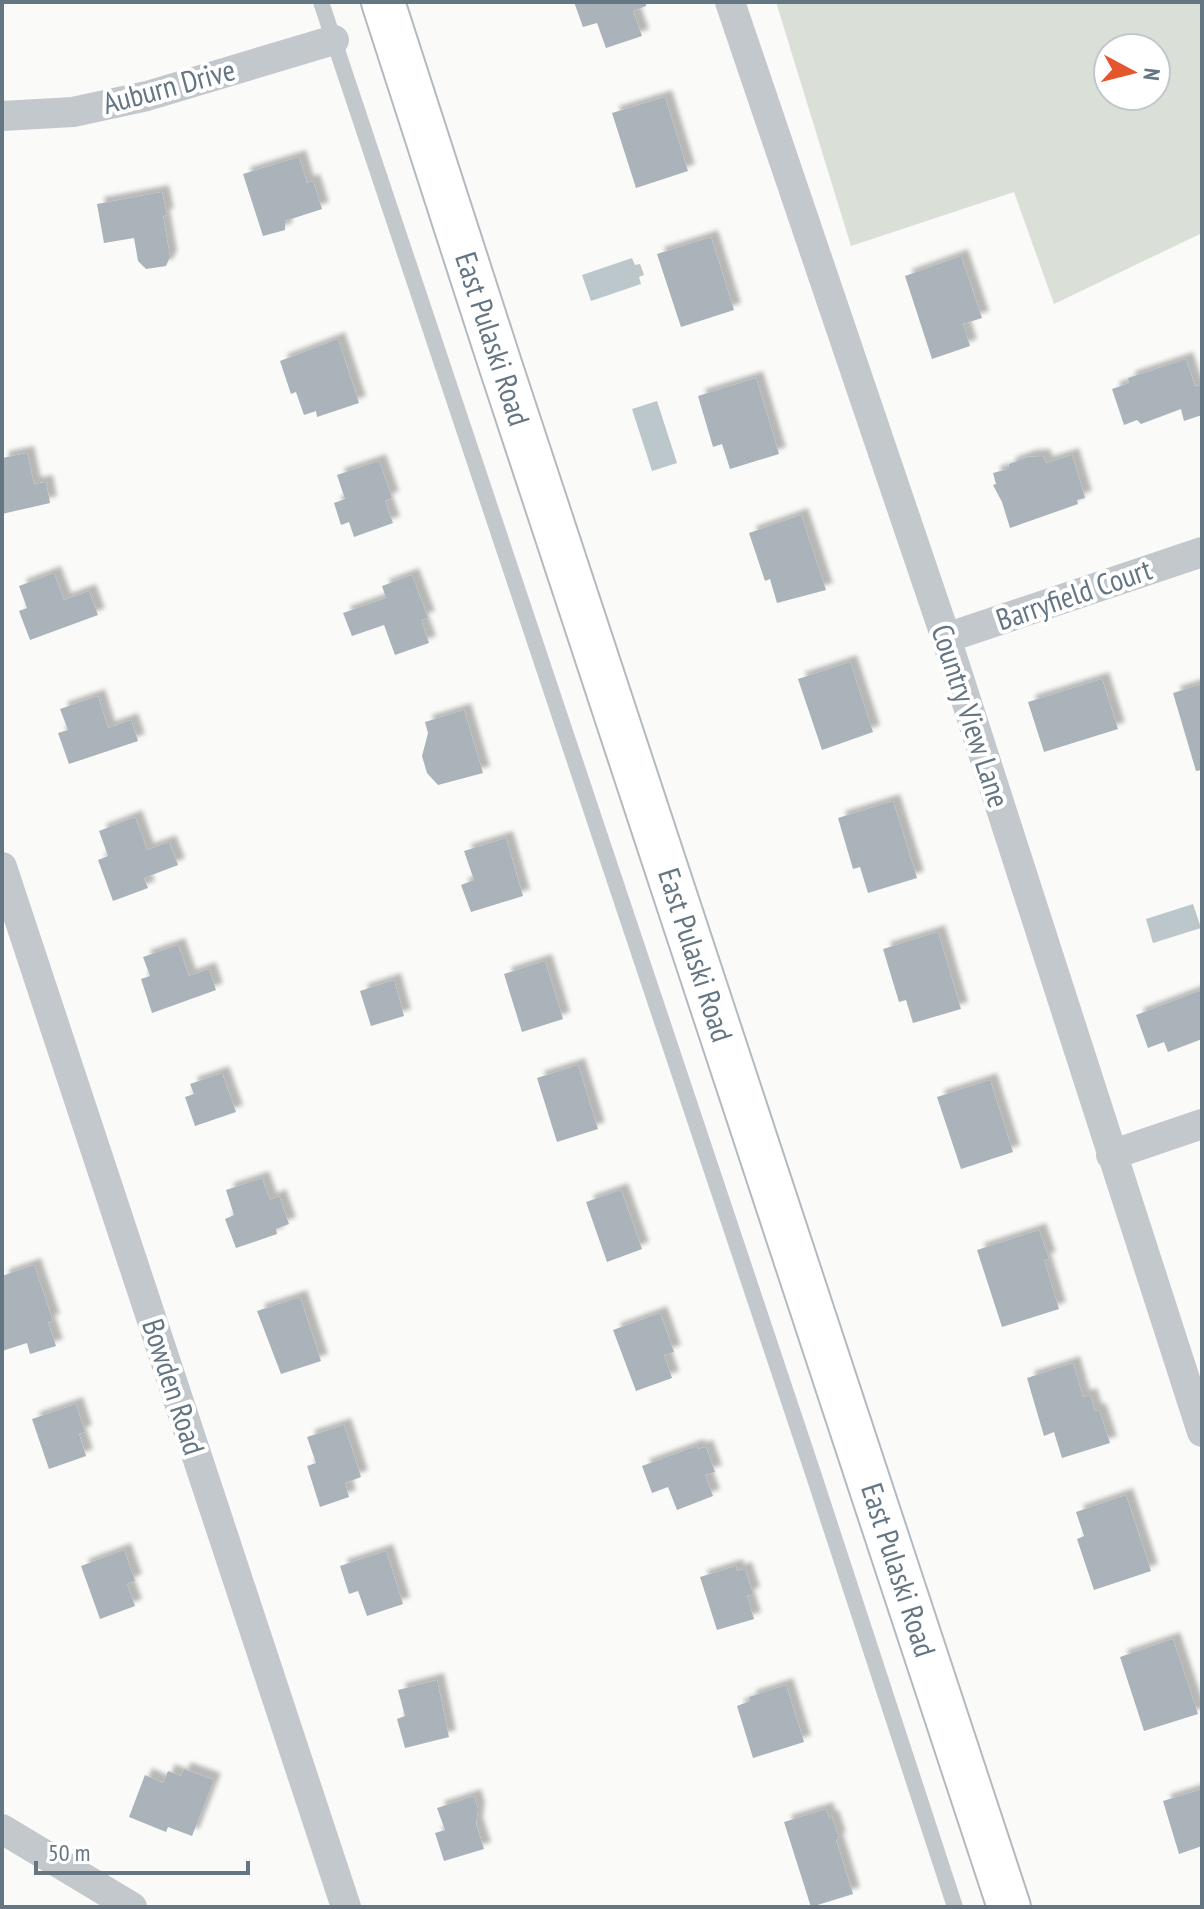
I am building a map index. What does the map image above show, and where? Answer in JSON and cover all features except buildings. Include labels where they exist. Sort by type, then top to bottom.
[{"type":"main road","name":"East Pulaski Road","points":[[383,2],[1009,1907]]},
{"type":"street","name":"Country View Lane","points":[[730,2],[946,638],[1202,1432]]},
{"type":"street","name":"Auburn Drive","points":[[2,116],[73,112],[147,96],[334,40]]},
{"type":"street","name":"Barryfield Court","points":[[946,638],[1202,552]]},
{"type":"street","name":"Bowden Road","points":[[2,867],[343,1906]]},
{"type":"street","points":[[1111,1155],[1202,1124]]},
{"type":"street","points":[[2,1829],[132,1907]]},
{"type":"lane","points":[[321,2],[955,1907]]},
{"type":"shaded area","points":[[776,2],[1202,2],[1202,233],[1054,304],[1014,192],[851,246]]},
{"type":"shaded area","points":[[632,258],[635,265],[640,264],[644,275],[639,277],[641,284],[591,301],[582,275]]},
{"type":"shaded area","points":[[657,401],[677,463],[652,471],[632,409]]},
{"type":"shaded area","points":[[1193,904],[1201,928],[1153,943],[1146,919]]}]
